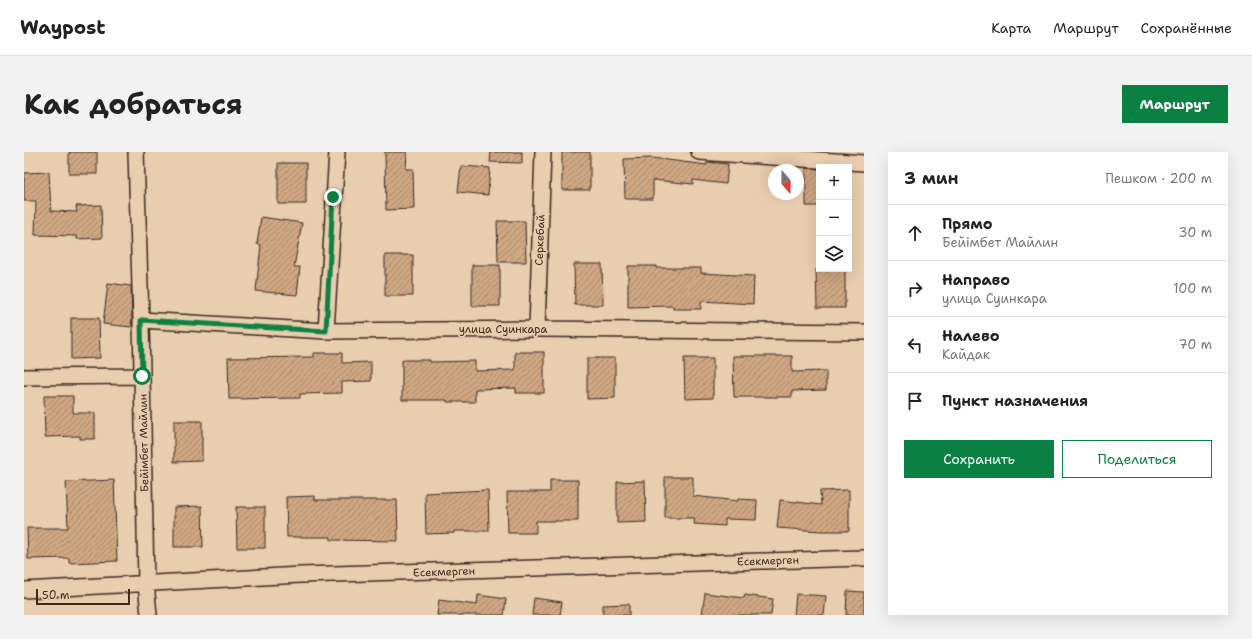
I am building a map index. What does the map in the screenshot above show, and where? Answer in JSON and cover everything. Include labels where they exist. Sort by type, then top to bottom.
[{"type":"street","name":"Бейімбет Майлин","points":[[136,152],[146,583],[149,615]]},
{"type":"street","points":[[326,331],[337,152]]},
{"type":"street","name":"Серкебай","points":[[537,329],[543,152]]},
{"type":"street","points":[[699,152],[864,163]]},
{"type":"street","name":"улица Суинкара","points":[[141,320],[326,331],[537,329],[864,332]]},
{"type":"street","points":[[24,377],[142,376]]},
{"type":"street","name":"Eсекмерген","points":[[24,590],[301,575],[864,558]]},
{"type":"building","points":[[69,152],[97,152],[97,174],[69,174]]},
{"type":"building","points":[[385,152],[407,152],[406,169],[413,169],[414,209],[386,210]]},
{"type":"building","points":[[491,152],[522,152],[522,163],[490,162]]},
{"type":"building","points":[[562,152],[590,152],[590,190],[562,190]]},
{"type":"building","points":[[652,158],[707,165],[707,162],[728,164],[726,184],[693,180],[693,184],[653,180],[653,199],[625,199],[624,159]]},
{"type":"building","points":[[278,163],[306,163],[306,204],[278,204]]},
{"type":"building","points":[[461,166],[490,168],[488,195],[458,192]]},
{"type":"building","points":[[806,168],[816,169],[816,206],[806,206]]},
{"type":"building","points":[[49,172],[51,211],[77,212],[76,206],[101,205],[102,238],[77,239],[77,236],[35,235],[36,201],[24,201],[24,173]]},
{"type":"building","points":[[261,217],[302,223],[294,267],[300,267],[297,295],[256,291],[261,245],[257,244]]},
{"type":"building","points":[[497,221],[525,221],[526,262],[498,262]]},
{"type":"building","points":[[385,255],[413,255],[413,296],[385,296]]},
{"type":"building","points":[[574,264],[602,264],[603,305],[575,305]]},
{"type":"building","points":[[472,265],[500,265],[500,306],[472,306]]},
{"type":"building","points":[[628,266],[656,266],[656,268],[701,268],[701,273],[754,276],[753,304],[701,301],[701,309],[673,309],[673,306],[628,307]]},
{"type":"building","points":[[816,272],[845,272],[845,308],[817,308]]},
{"type":"building","points":[[108,283],[131,286],[131,327],[103,324]]},
{"type":"building","points":[[71,318],[99,318],[100,358],[71,359]]},
{"type":"building","points":[[515,352],[544,352],[544,393],[516,393],[516,388],[475,389],[475,402],[447,402],[447,400],[402,400],[402,360],[430,360],[430,362],[475,361],[475,371],[515,370]]},
{"type":"building","points":[[314,353],[342,353],[342,363],[371,362],[371,381],[342,382],[342,393],[300,394],[300,398],[229,399],[228,358],[314,357]]},
{"type":"building","points":[[733,356],[792,356],[792,372],[826,371],[826,390],[792,391],[792,397],[734,397]]},
{"type":"building","points":[[587,358],[615,358],[615,398],[587,399]]},
{"type":"building","points":[[684,358],[713,358],[713,398],[685,399]]},
{"type":"building","points":[[44,396],[73,396],[73,413],[95,413],[95,439],[80,439],[80,436],[45,437]]},
{"type":"building","points":[[174,421],[202,421],[202,461],[174,462]]},
{"type":"building","points":[[665,477],[693,477],[693,496],[738,501],[738,499],[757,500],[756,520],[725,519],[725,526],[694,524],[695,518],[665,518]]},
{"type":"building","points":[[114,480],[117,561],[69,563],[69,558],[28,559],[27,528],[68,528],[66,482]]},
{"type":"building","points":[[550,480],[578,480],[578,521],[536,521],[536,533],[508,533],[507,492],[550,492]]},
{"type":"building","points":[[645,481],[646,522],[617,523],[617,482]]},
{"type":"building","points":[[488,490],[489,531],[454,531],[454,533],[426,534],[425,493]]},
{"type":"building","points":[[849,490],[849,531],[777,528],[780,500],[821,505],[820,491]]},
{"type":"building","points":[[315,496],[315,500],[397,500],[398,541],[331,540],[331,537],[287,537],[286,497]]},
{"type":"building","points":[[202,506],[203,547],[174,547],[174,507]]},
{"type":"building","points":[[236,507],[265,507],[265,548],[237,548]]},
{"type":"building","points":[[847,591],[864,592],[864,615],[846,615]]},
{"type":"building","points":[[705,593],[744,598],[745,595],[773,599],[771,615],[702,615]]},
{"type":"building","points":[[796,594],[826,596],[824,615],[794,615]]},
{"type":"building","points":[[478,595],[506,599],[504,615],[437,615],[439,600],[477,605]]},
{"type":"building","points":[[534,598],[562,602],[560,615],[532,615]]},
{"type":"building","points":[[629,604],[629,615],[603,615],[603,605]]},
{"type":"route","points":[[142,376],[141,320],[326,331],[333,197]]}]
